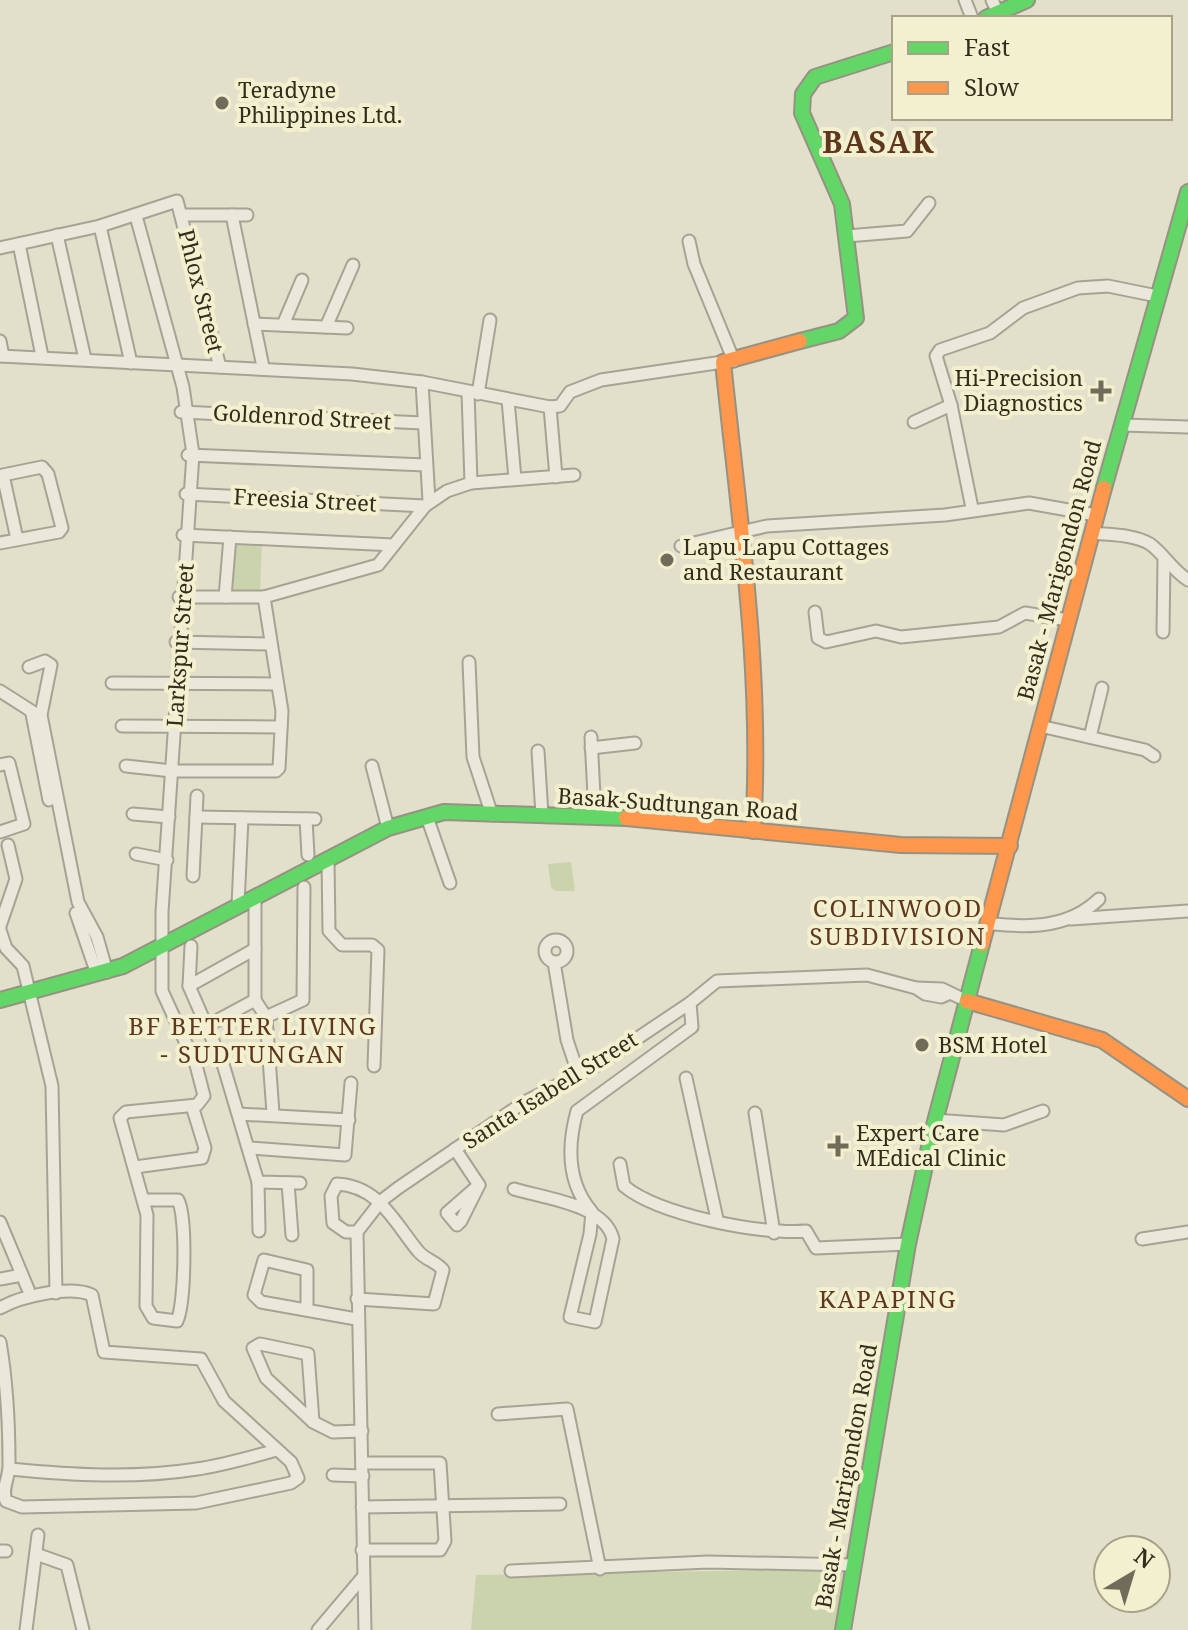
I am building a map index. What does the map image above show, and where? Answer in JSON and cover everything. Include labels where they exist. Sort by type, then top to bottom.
[{"type":"street","points":[[992,10],[1018,2]]},
{"type":"street","points":[[556,477],[555,407],[570,392],[601,380],[728,362],[852,324],[857,311],[842,204],[802,113],[803,94],[815,77],[892,53]]},
{"type":"street","name":"Basak - Marigondon Road","points":[[843,1630],[908,1244],[935,1120],[1091,533],[1188,192]]},
{"type":"street","points":[[0,248],[100,226],[177,201],[181,215],[247,215]]},
{"type":"street","points":[[847,236],[907,231],[929,203]]},
{"type":"street","name":"Phlox Street","points":[[181,215],[220,367]]},
{"type":"street","points":[[232,215],[263,367]]},
{"type":"street","name":"Larkspur Street","points":[[136,216],[177,373],[190,454],[159,901],[164,945],[162,991],[203,1087],[204,1096],[192,1106]]},
{"type":"street","points":[[100,226],[131,363]]},
{"type":"street","points":[[57,235],[85,359]]},
{"type":"street","points":[[689,241],[728,362],[759,763],[753,831]]},
{"type":"street","points":[[19,244],[42,356]]},
{"type":"street","points":[[326,327],[353,265]]},
{"type":"street","points":[[283,325],[302,280]]},
{"type":"street","points":[[972,508],[951,405],[936,356],[940,350],[990,333],[1023,308],[1078,288],[1108,286],[1157,296]]},
{"type":"street","points":[[471,483],[473,393],[490,320]]},
{"type":"street","points":[[254,324],[347,328]]},
{"type":"street","points":[[0,341],[2,356],[131,363],[177,373],[220,367],[263,367],[422,382],[555,407]]},
{"type":"street","points":[[422,382],[427,504]]},
{"type":"street","points":[[508,400],[515,479]]},
{"type":"street","points":[[914,422],[951,405]]},
{"type":"street","name":"Goldenrod Street","points":[[183,412],[423,423]]},
{"type":"street","points":[[1122,425],[1188,427]]},
{"type":"street","points":[[190,454],[425,465]]},
{"type":"street","points":[[0,543],[59,532],[62,528],[42,467],[6,472],[2,479],[17,539]]},
{"type":"street","points":[[181,597],[264,597],[378,565],[427,504],[471,483],[574,475]]},
{"type":"street","name":"Freesia Street","points":[[188,494],[427,504]]},
{"type":"street","points":[[681,546],[767,526],[945,515],[972,508],[1029,503],[1096,515]]},
{"type":"street","points":[[1091,533],[1139,539],[1151,545],[1188,580]]},
{"type":"street","points":[[185,535],[394,545]]},
{"type":"street","points":[[225,597],[230,537]]},
{"type":"street","points":[[1163,632],[1164,560]]},
{"type":"street","points":[[126,766],[170,771],[276,771],[279,768],[281,727],[264,597]]},
{"type":"street","points":[[815,612],[818,638],[826,642],[876,631],[901,637],[999,627],[1025,613],[1068,620]]},
{"type":"street","points":[[178,642],[270,644]]},
{"type":"street","points":[[29,667],[45,661],[51,665],[36,714],[72,906],[86,921],[102,973]]},
{"type":"street","points":[[469,662],[473,757],[492,815]]},
{"type":"street","points":[[112,683],[175,686],[277,684]]},
{"type":"street","points":[[1090,737],[1102,688]]},
{"type":"street","points":[[0,691],[36,714]]},
{"type":"street","points":[[122,726],[281,727]]},
{"type":"street","points":[[1040,726],[1145,750],[1154,756]]},
{"type":"street","points":[[595,815],[591,742],[635,743]]},
{"type":"street","points":[[538,751],[542,815]]},
{"type":"street","points":[[0,765],[9,763],[24,824],[0,832]]},
{"type":"street","points":[[372,766],[388,828]]},
{"type":"street","points":[[193,876],[197,796]]},
{"type":"street","name":"Basak-Sudtungan Road","points":[[0,1000],[102,973],[164,945],[388,828],[444,812],[595,815],[901,845],[1010,846]]},
{"type":"street","points":[[133,814],[167,817]]},
{"type":"street","points":[[196,817],[311,819],[308,855]]},
{"type":"street","points":[[427,817],[450,883]]},
{"type":"street","points":[[238,905],[242,818]]},
{"type":"street","points":[[8,845],[16,879],[0,928],[6,948],[23,966],[52,1086],[56,1293]]},
{"type":"street","points":[[136,854],[164,859]]},
{"type":"street","points":[[328,860],[329,931],[342,945],[372,945],[378,950],[374,1066]]},
{"type":"street","name":"Basak - Marigondon Road","points":[[967,1001],[975,990],[1003,895],[1004,869]]},
{"type":"street","points":[[266,1017],[303,1000],[304,887]]},
{"type":"street","points":[[255,896],[255,1000],[266,1017],[273,1113]]},
{"type":"street","points":[[1071,919],[1099,899]]},
{"type":"street","points":[[994,924],[1026,925],[1188,911]]},
{"type":"street","points":[[191,946],[189,986],[207,1026],[250,1148],[258,1182],[259,1231]]},
{"type":"street","points":[[189,986],[255,949]]},
{"type":"street","points":[[554,962],[567,1040],[579,1076]]},
{"type":"street","name":"Santa Isabell Street","points":[[357,1232],[381,1201],[455,1149],[523,1103],[579,1076],[723,979],[867,975],[916,988],[925,994],[941,997],[948,994],[967,1001]]},
{"type":"street","points":[[207,1026],[255,1000]]},
{"type":"street","points":[[967,1001],[988,1011],[1073,1028],[1103,1041],[1188,1099]]},
{"type":"street","points":[[592,1212],[590,1234],[570,1317],[595,1322],[613,1239],[611,1231],[577,1194],[572,1179],[572,1136],[577,1111],[692,1027],[690,1003]]},
{"type":"street","points":[[686,1078],[717,1219]]},
{"type":"street","points":[[250,1148],[345,1155],[351,1083]]},
{"type":"street","points":[[135,1167],[202,1158],[205,1148],[192,1106],[126,1112],[120,1118],[144,1200],[146,1306],[153,1318],[177,1321],[183,1235],[181,1203],[170,1199],[144,1200]]},
{"type":"street","points":[[935,1120],[1004,1125],[1043,1111]]},
{"type":"street","points":[[239,1114],[273,1113],[349,1120]]},
{"type":"street","points":[[755,1113],[774,1233]]},
{"type":"street","points":[[455,1149],[479,1185]]},
{"type":"street","points":[[620,1164],[624,1186],[647,1202],[677,1213],[774,1233],[806,1231],[816,1248],[908,1244]]},
{"type":"street","points":[[258,1182],[294,1183],[292,1235]]},
{"type":"street","points":[[357,1299],[431,1305],[436,1302],[443,1270],[420,1253],[381,1201],[355,1185],[337,1184],[332,1188],[333,1223],[346,1232],[357,1232],[356,1319],[363,1463],[365,1630]]},
{"type":"street","points":[[514,1189],[592,1212]]},
{"type":"street","points":[[0,1222],[3,1238],[28,1289]]},
{"type":"street","points":[[1142,1239],[1188,1232]]},
{"type":"street","points":[[307,1310],[307,1270],[264,1260],[254,1295],[256,1299],[307,1310],[356,1319]]},
{"type":"street","points":[[0,1279],[22,1275]]},
{"type":"street","points":[[0,1308],[56,1293],[92,1295],[102,1349],[109,1355],[201,1359],[224,1401],[297,1471],[296,1481],[196,1503],[22,1507],[6,1501],[3,1493],[10,1469],[8,1387],[0,1342]]},
{"type":"street","points":[[313,1422],[308,1354],[255,1345],[257,1364],[266,1378],[313,1422],[333,1432],[362,1431]]},
{"type":"street","points":[[498,1414],[567,1409],[600,1569]]},
{"type":"street","points":[[10,1469],[98,1476],[160,1473],[200,1469],[277,1450]]},
{"type":"street","points":[[362,1550],[444,1547],[440,1463],[363,1463]]},
{"type":"street","points":[[333,1475],[363,1476]]},
{"type":"street","points":[[362,1507],[560,1504]]},
{"type":"street","points":[[26,1630],[38,1535]]},
{"type":"street","points":[[36,1554],[67,1565],[83,1630]]},
{"type":"street","points":[[511,1571],[708,1562],[853,1565]]},
{"type":"street","points":[[319,1629],[362,1578]]},
{"type":"green space","points":[[236,542],[262,543],[260,591],[233,591]]},
{"type":"green space","points":[[571,862],[575,891],[556,891],[551,887],[548,864]]},
{"type":"green space","points":[[845,1569],[837,1630],[471,1630],[476,1575]]},
{"type":"traffic: fast","points":[[991,16],[1027,0]]},
{"type":"traffic: fast","points":[[800,341],[839,331],[856,318],[842,204],[802,113],[803,94],[815,77],[892,53]]},
{"type":"traffic: fast","points":[[1104,488],[1188,192]]},
{"type":"traffic: fast","points":[[0,1000],[123,966],[388,828],[444,812],[626,818]]},
{"type":"traffic: fast","points":[[843,1630],[908,1244],[933,1129],[982,944]]},
{"type":"traffic: slow","points":[[753,831],[755,713],[752,655],[723,362],[800,341]]},
{"type":"traffic: slow","points":[[982,944],[1104,488]]},
{"type":"traffic: slow","points":[[626,818],[901,845],[1010,846]]},
{"type":"traffic: slow","points":[[967,1001],[1102,1040],[1188,1099]]},
{"type":"place","name":"Teradyne Philippines Ltd.","points":[[222,103]]},
{"type":"place","name":"Hi-Precision Diagnostics","points":[[1101,391]]},
{"type":"place","name":"Lapu Lapu Cottages and Restaurant","points":[[667,560]]},
{"type":"place","name":"BSM Hotel","points":[[922,1045]]},
{"type":"place","name":"Expert Care MEdical Clinic","points":[[838,1146]]},
{"type":"district","name":"BASAK","points":[[879,143]]},
{"type":"district","name":"COLINWOOD SUBDIVISION","points":[[898,923]]},
{"type":"district","name":"BF BETTER LIVING - SUDTUNGAN","points":[[253,1041]]},
{"type":"district","name":"KAPAPING","points":[[888,1300]]}]
